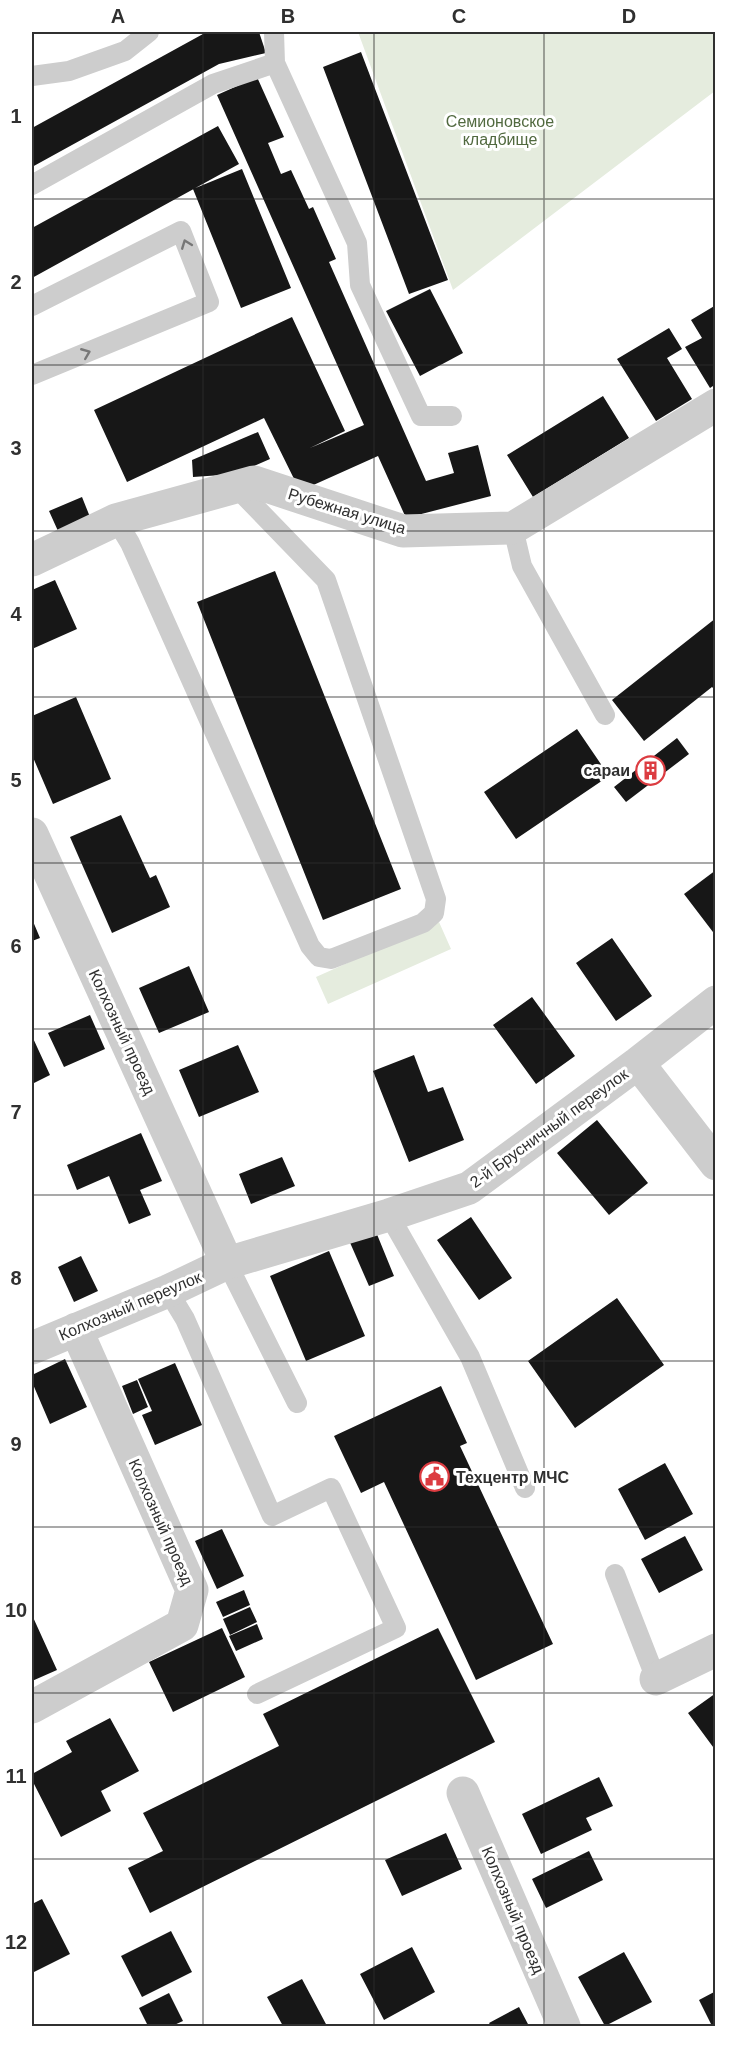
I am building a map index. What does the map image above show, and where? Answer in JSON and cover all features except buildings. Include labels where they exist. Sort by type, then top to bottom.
[{"type":"street","name":"Рубежная улица","points":[[32,560],[116,520],[254,482],[403,531],[513,528],[716,405]]},
{"type":"street","name":"Колхозный проезд","points":[[32,834],[227,1263]]},
{"type":"street","name":"2-й Брусничный переулок","points":[[227,1263],[389,1215],[469,1188],[638,1063],[716,1002]]},
{"type":"street","points":[[638,1063],[716,1164]]},
{"type":"street","name":"Колхозный переулок","points":[[32,1348],[168,1291],[227,1263]]},
{"type":"street","name":"Колхозный проезд","points":[[32,1707],[182,1625],[192,1590],[76,1329]]},
{"type":"street","points":[[656,1679],[716,1650]]},
{"type":"street","name":"Колхозный проезд","points":[[463,1793],[564,2026]]},
{"type":"lane","points":[[32,76],[69,71],[125,51],[149,32]]},
{"type":"lane","points":[[274,32],[275,63],[357,243],[360,285],[421,416],[452,416]]},
{"type":"lane","points":[[32,184],[213,84],[275,63]]},
{"type":"lane","points":[[32,306],[181,231],[209,302],[32,375]]},
{"type":"lane","points":[[116,520],[130,543],[310,946],[319,957],[331,959],[423,923],[434,913],[436,899],[326,580],[236,487]]},
{"type":"lane","points":[[513,528],[522,566],[606,714]]},
{"type":"lane","points":[[389,1215],[470,1357],[525,1488]]},
{"type":"lane","points":[[227,1263],[297,1402]]},
{"type":"lane","points":[[168,1291],[185,1319],[272,1516],[332,1488],[396,1628],[257,1694]]},
{"type":"lane","points":[[615,1574],[656,1679]]},
{"type":"green space","name":"Семионовское кладбище","points":[[358,32],[715,32],[715,91],[453,290]]},
{"type":"green space","points":[[439,922],[451,949],[328,1004],[316,977]]},
{"type":"place","name":"сараи","points":[[651,770]]},
{"type":"place","name":"Техцентр МЧС","points":[[435,1477]]}]
